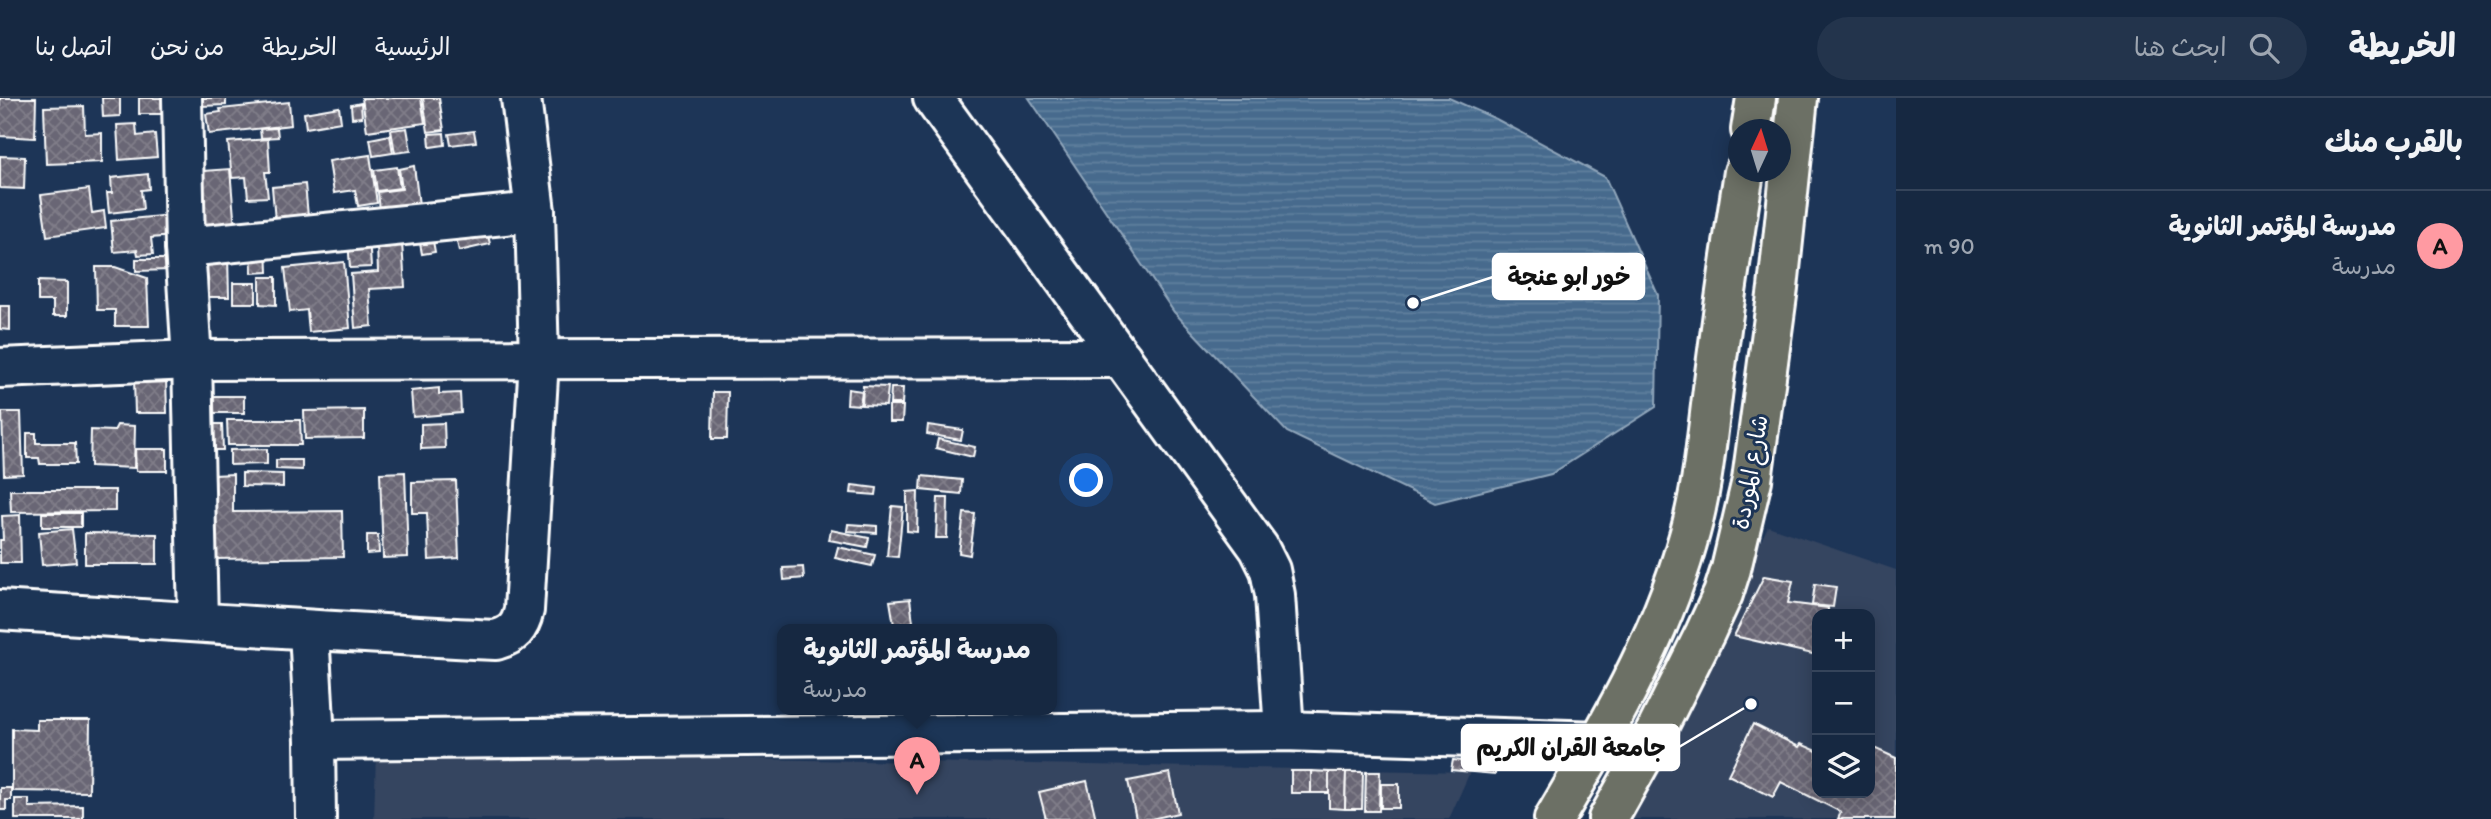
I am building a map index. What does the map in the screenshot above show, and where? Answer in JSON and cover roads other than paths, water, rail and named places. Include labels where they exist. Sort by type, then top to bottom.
[{"type":"main road","points":[[1753,119],[1756,98]]},
{"type":"main road","name":"شارع الموردة","points":[[1608,819],[1645,753],[1723,594],[1731,569],[1752,480],[1778,288],[1798,98]]},
{"type":"main road","name":"شارع الموردة","points":[[1554,819],[1600,741],[1668,602],[1688,541],[1702,475],[1742,182]]},
{"type":"street","points":[[182,98],[198,621]]},
{"type":"street","points":[[0,610],[198,621],[309,631],[496,639],[515,631],[522,622],[524,610],[539,360],[536,212],[521,98]]},
{"type":"street","points":[[933,98],[1247,530],[1270,570],[1275,595],[1284,731]]},
{"type":"street","points":[[186,247],[536,212]]},
{"type":"street","points":[[0,368],[192,360],[1122,358]]},
{"type":"street","points":[[309,631],[316,819]]},
{"type":"street","points":[[315,740],[1284,731],[1600,741]]},
{"type":"place","name":"خور ابو عنجة","points":[[1413,303]]},
{"type":"place","name":"جامعة القران الكريم","points":[[1751,704]]},
{"type":"place","name":"مدرسة المؤتمر الثانوية","points":[[917,795]]}]
